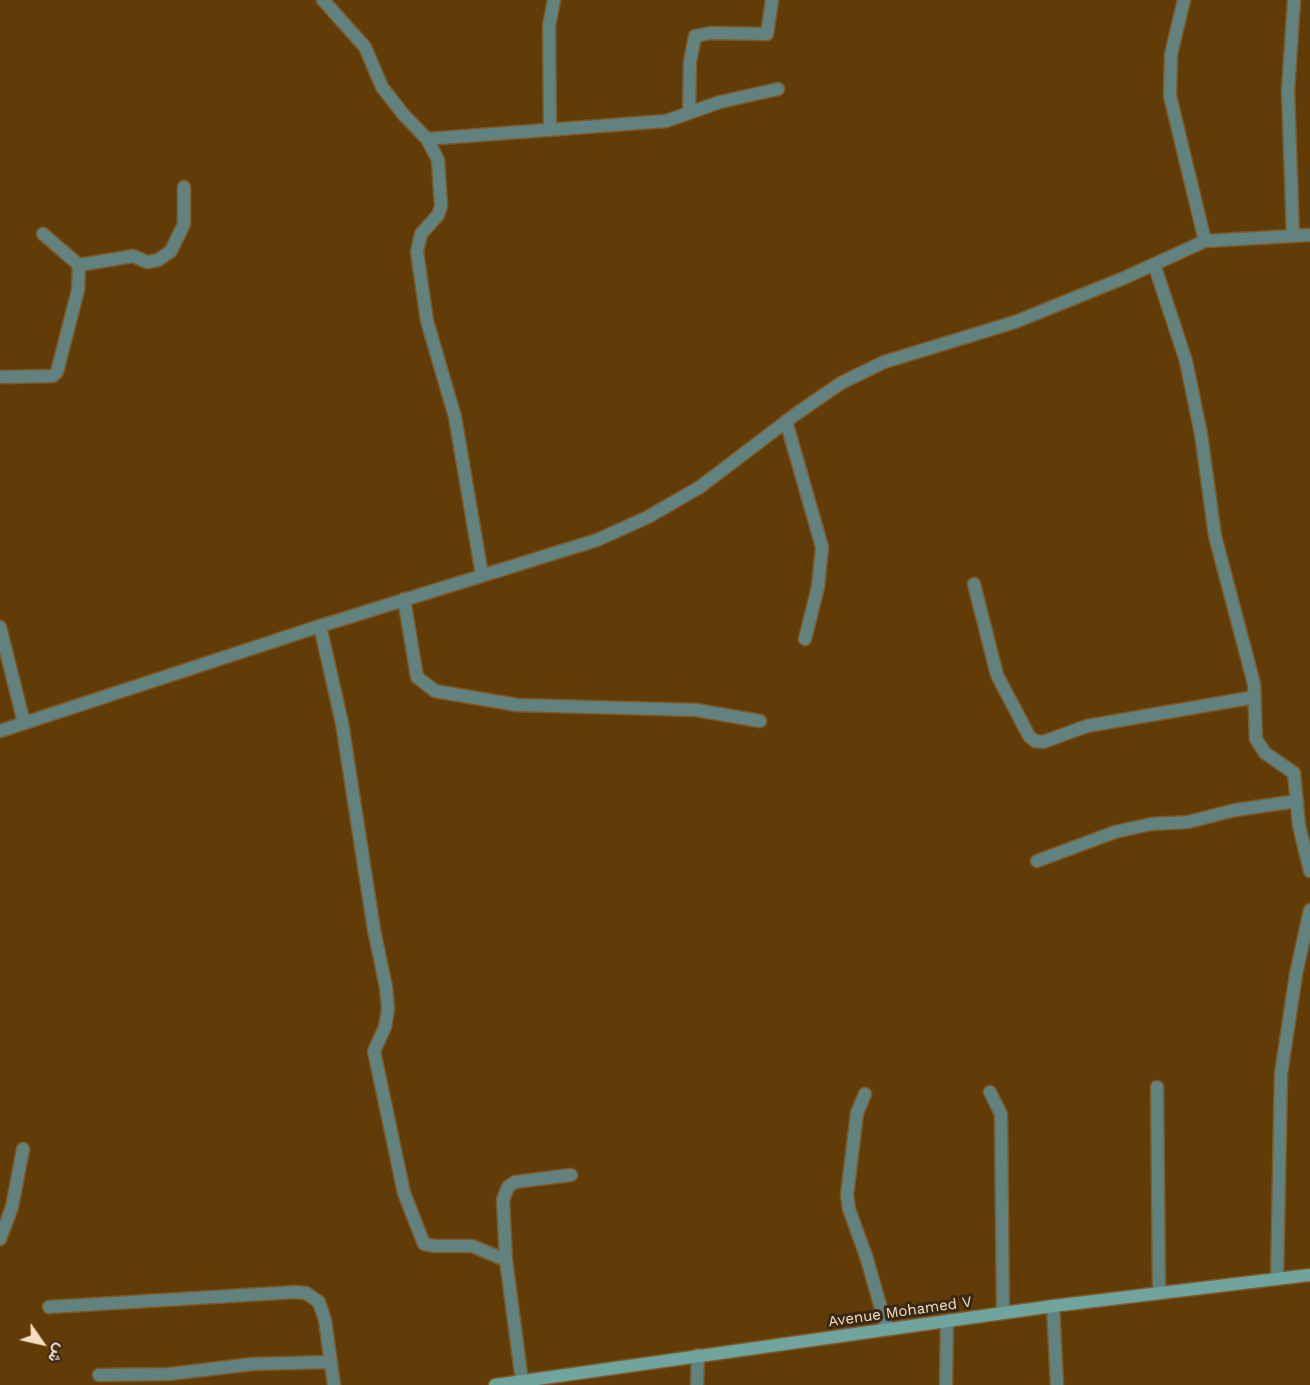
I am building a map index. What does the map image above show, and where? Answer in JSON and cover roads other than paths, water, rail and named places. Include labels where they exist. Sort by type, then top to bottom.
[{"type":"main road","name":"Avenue Mohamed V","points":[[495,1385],[1053,1306],[1310,1275]]},
{"type":"street","points":[[323,0],[365,47],[382,87],[427,139],[438,160],[442,195],[438,215],[418,242],[422,294],[455,417],[467,502],[482,575]]},
{"type":"street","points":[[550,130],[549,26],[554,0]]},
{"type":"street","points":[[689,113],[690,62],[695,36],[711,33],[767,34],[772,0]]},
{"type":"street","points":[[1184,0],[1171,54],[1170,96],[1204,241]]},
{"type":"street","points":[[1293,236],[1288,91],[1294,0]]},
{"type":"street","points":[[427,139],[666,121],[720,102],[778,89]]},
{"type":"street","points":[[79,265],[133,255],[147,262],[158,260],[171,251],[184,224],[184,187]]},
{"type":"street","points":[[43,234],[79,265]]},
{"type":"street","points":[[0,731],[404,599],[597,540],[648,517],[700,487],[786,421],[841,383],[884,362],[1015,322],[1204,241],[1310,235]]},
{"type":"street","points":[[1154,264],[1186,361],[1201,434],[1215,536],[1255,697],[1256,739],[1260,748],[1292,768],[1296,780],[1299,826],[1310,871]]},
{"type":"street","points":[[0,377],[55,375],[78,290],[79,265]]},
{"type":"street","points":[[786,421],[822,547],[818,587],[805,639]]},
{"type":"street","points":[[974,584],[991,659],[997,675],[1029,736],[1035,741],[1043,742],[1087,726],[1255,697]]},
{"type":"street","points":[[404,599],[417,677],[435,691],[518,705],[696,710],[760,721]]},
{"type":"street","points":[[320,626],[342,723],[374,930],[386,987],[388,1009],[385,1027],[374,1051],[404,1193],[424,1244],[472,1246],[506,1260]]},
{"type":"street","points":[[0,627],[24,723]]},
{"type":"street","points":[[1037,861],[1115,832],[1151,824],[1188,822],[1235,810],[1297,801]]},
{"type":"street","points":[[1277,1278],[1281,1074],[1290,1008],[1307,943],[1310,910]]},
{"type":"street","points":[[1157,1086],[1159,1293]]},
{"type":"street","points":[[990,1092],[1001,1114],[1003,1313]]},
{"type":"street","points":[[865,1094],[856,1113],[847,1195],[849,1209],[866,1256],[887,1329]]},
{"type":"street","points":[[0,1239],[12,1207],[23,1149]]},
{"type":"street","points":[[522,1381],[506,1260],[503,1200],[508,1186],[515,1182],[571,1175]]},
{"type":"street","points":[[49,1307],[306,1293],[319,1302],[334,1385]]},
{"type":"street","points":[[1053,1306],[1057,1385]]},
{"type":"street","points":[[946,1385],[947,1321]]},
{"type":"street","points":[[697,1385],[698,1355]]},
{"type":"street","points":[[99,1375],[170,1374],[253,1364],[331,1362]]}]
